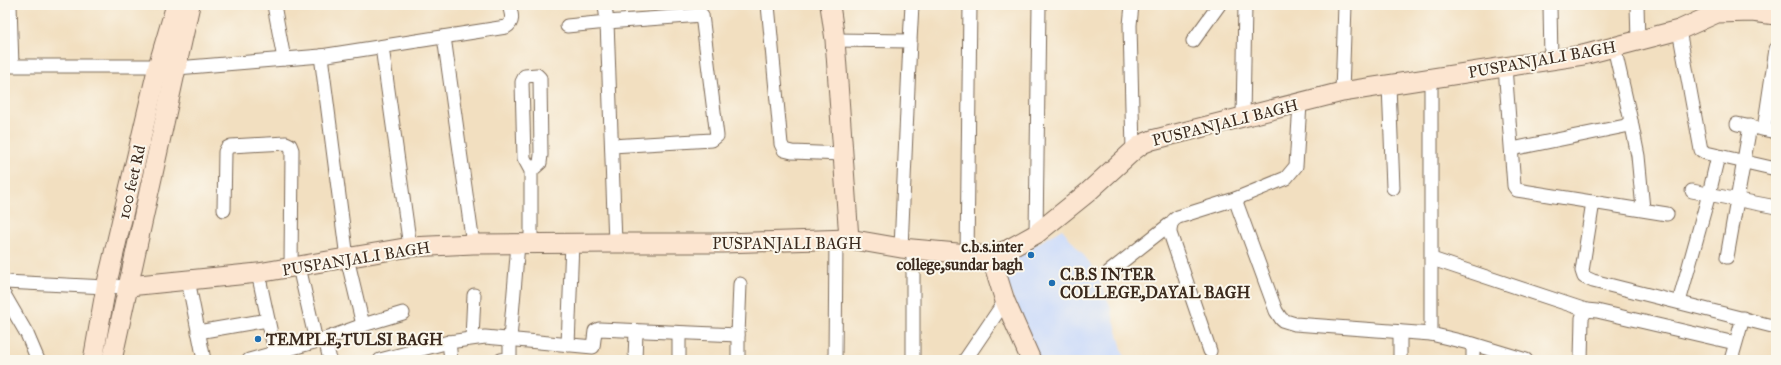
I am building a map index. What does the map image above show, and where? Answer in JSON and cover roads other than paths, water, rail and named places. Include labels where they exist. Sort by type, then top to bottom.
[{"type":"street","points":[[10,5],[12,66],[158,66]]},
{"type":"street","name":"100 feet Rd","points":[[93,360],[106,287],[158,66],[176,5]]},
{"type":"street","points":[[112,360],[190,5]]},
{"type":"street","points":[[274,5],[284,59]]},
{"type":"street","points":[[177,68],[321,56],[444,38],[509,25],[512,20],[509,5]]},
{"type":"street","points":[[605,5],[607,22],[615,242]]},
{"type":"street","points":[[768,5],[781,144],[784,150],[792,152],[843,154]]},
{"type":"street","points":[[830,5],[835,40],[843,154],[842,240],[835,360]]},
{"type":"street","points":[[912,5],[910,41],[907,248],[913,360]]},
{"type":"street","points":[[967,255],[970,5]]},
{"type":"street","points":[[1036,234],[1039,5]]},
{"type":"street","points":[[1132,5],[1130,25],[1133,151]]},
{"type":"street","points":[[1193,41],[1219,5]]},
{"type":"street","points":[[1243,117],[1245,5]]},
{"type":"street","points":[[1342,92],[1345,5]]},
{"type":"street","points":[[1550,5],[1550,60]]},
{"type":"street","points":[[1637,5],[1638,40]]},
{"type":"street","points":[[567,26],[703,10],[717,136],[716,139],[612,146]]},
{"type":"street","name":"PUSPANJALI BAGH","points":[[129,286],[295,268],[410,247],[472,244],[615,242],[723,243],[842,240],[967,255],[991,256],[1009,249],[1036,234],[1086,193],[1133,151],[1142,144],[1152,140],[1300,104],[1342,92],[1583,55],[1679,30],[1718,13],[1752,12],[1776,15]]},
{"type":"street","points":[[1679,30],[1699,147],[1703,151],[1718,156],[1776,169]]},
{"type":"street","points":[[444,38],[472,244]]},
{"type":"street","points":[[835,40],[910,41]]},
{"type":"street","points":[[382,47],[410,247]]},
{"type":"street","points":[[1614,47],[1638,156],[1643,209]]},
{"type":"street","points":[[1737,124],[1770,131],[1776,49]]},
{"type":"street","points":[[321,56],[347,258],[363,325]]},
{"type":"street","points":[[1505,67],[1514,186],[1516,190],[1667,214]]},
{"type":"street","points":[[501,360],[507,359],[510,356],[510,339],[525,244],[531,171],[524,158],[522,82],[525,76],[537,75],[540,78],[541,155],[540,162],[531,171]]},
{"type":"street","points":[[1431,78],[1431,334]]},
{"type":"street","points":[[1388,85],[1393,188]]},
{"type":"street","points":[[1109,272],[1178,217],[1235,199],[1286,178],[1293,172],[1296,166],[1300,104]]},
{"type":"street","points":[[1512,149],[1625,126],[1631,121]]},
{"type":"street","points":[[1727,257],[1750,126]]},
{"type":"street","points":[[224,210],[225,152],[227,148],[230,146],[286,143],[290,145],[292,150],[295,268],[321,340],[330,360]]},
{"type":"street","points":[[1679,302],[1718,156]]},
{"type":"street","points":[[1692,191],[1738,199],[1776,208]]},
{"type":"street","points":[[1235,199],[1276,311],[1282,320],[1295,324],[1431,334],[1473,344],[1526,360]]},
{"type":"street","points":[[1593,202],[1582,271],[1584,277],[1593,281],[1776,327]]},
{"type":"street","points":[[1170,224],[1170,233],[1210,351]]},
{"type":"street","points":[[568,345],[572,243]]},
{"type":"street","points":[[991,256],[1005,301],[1031,360]]},
{"type":"street","points":[[1432,259],[1586,310],[1597,311],[1735,343]]},
{"type":"street","points":[[258,273],[275,352]]},
{"type":"street","points":[[188,280],[204,360]]},
{"type":"street","points":[[5,282],[106,287],[129,286]]},
{"type":"street","points":[[738,360],[740,284]]},
{"type":"street","points":[[472,338],[474,295]]},
{"type":"street","points":[[5,296],[27,334],[38,360]]},
{"type":"street","points":[[965,360],[1005,301]]},
{"type":"street","points":[[1581,360],[1582,318],[1586,310]]},
{"type":"street","points":[[249,360],[321,340],[403,313]]},
{"type":"street","points":[[1731,360],[1743,318]]},
{"type":"street","points":[[198,332],[268,320]]},
{"type":"street","points":[[380,360],[449,342],[472,338],[510,339],[568,345],[593,354],[596,330],[738,335]]},
{"type":"street","points":[[635,360],[636,331]]},
{"type":"street","points":[[1400,332],[1400,360]]},
{"type":"street","points":[[679,333],[679,360]]},
{"type":"street","points":[[449,342],[451,360]]},
{"type":"street","points":[[1473,344],[1473,360]]},
{"type":"place","name":"c.b.s.inter college,sundar bagh","points":[[1031,255]]},
{"type":"place","name":"C.B.S INTER COLLEGE,DAYAL BAGH","points":[[1052,283]]},
{"type":"place","name":"TEMPLE,TULSI BAGH","points":[[258,339]]}]
